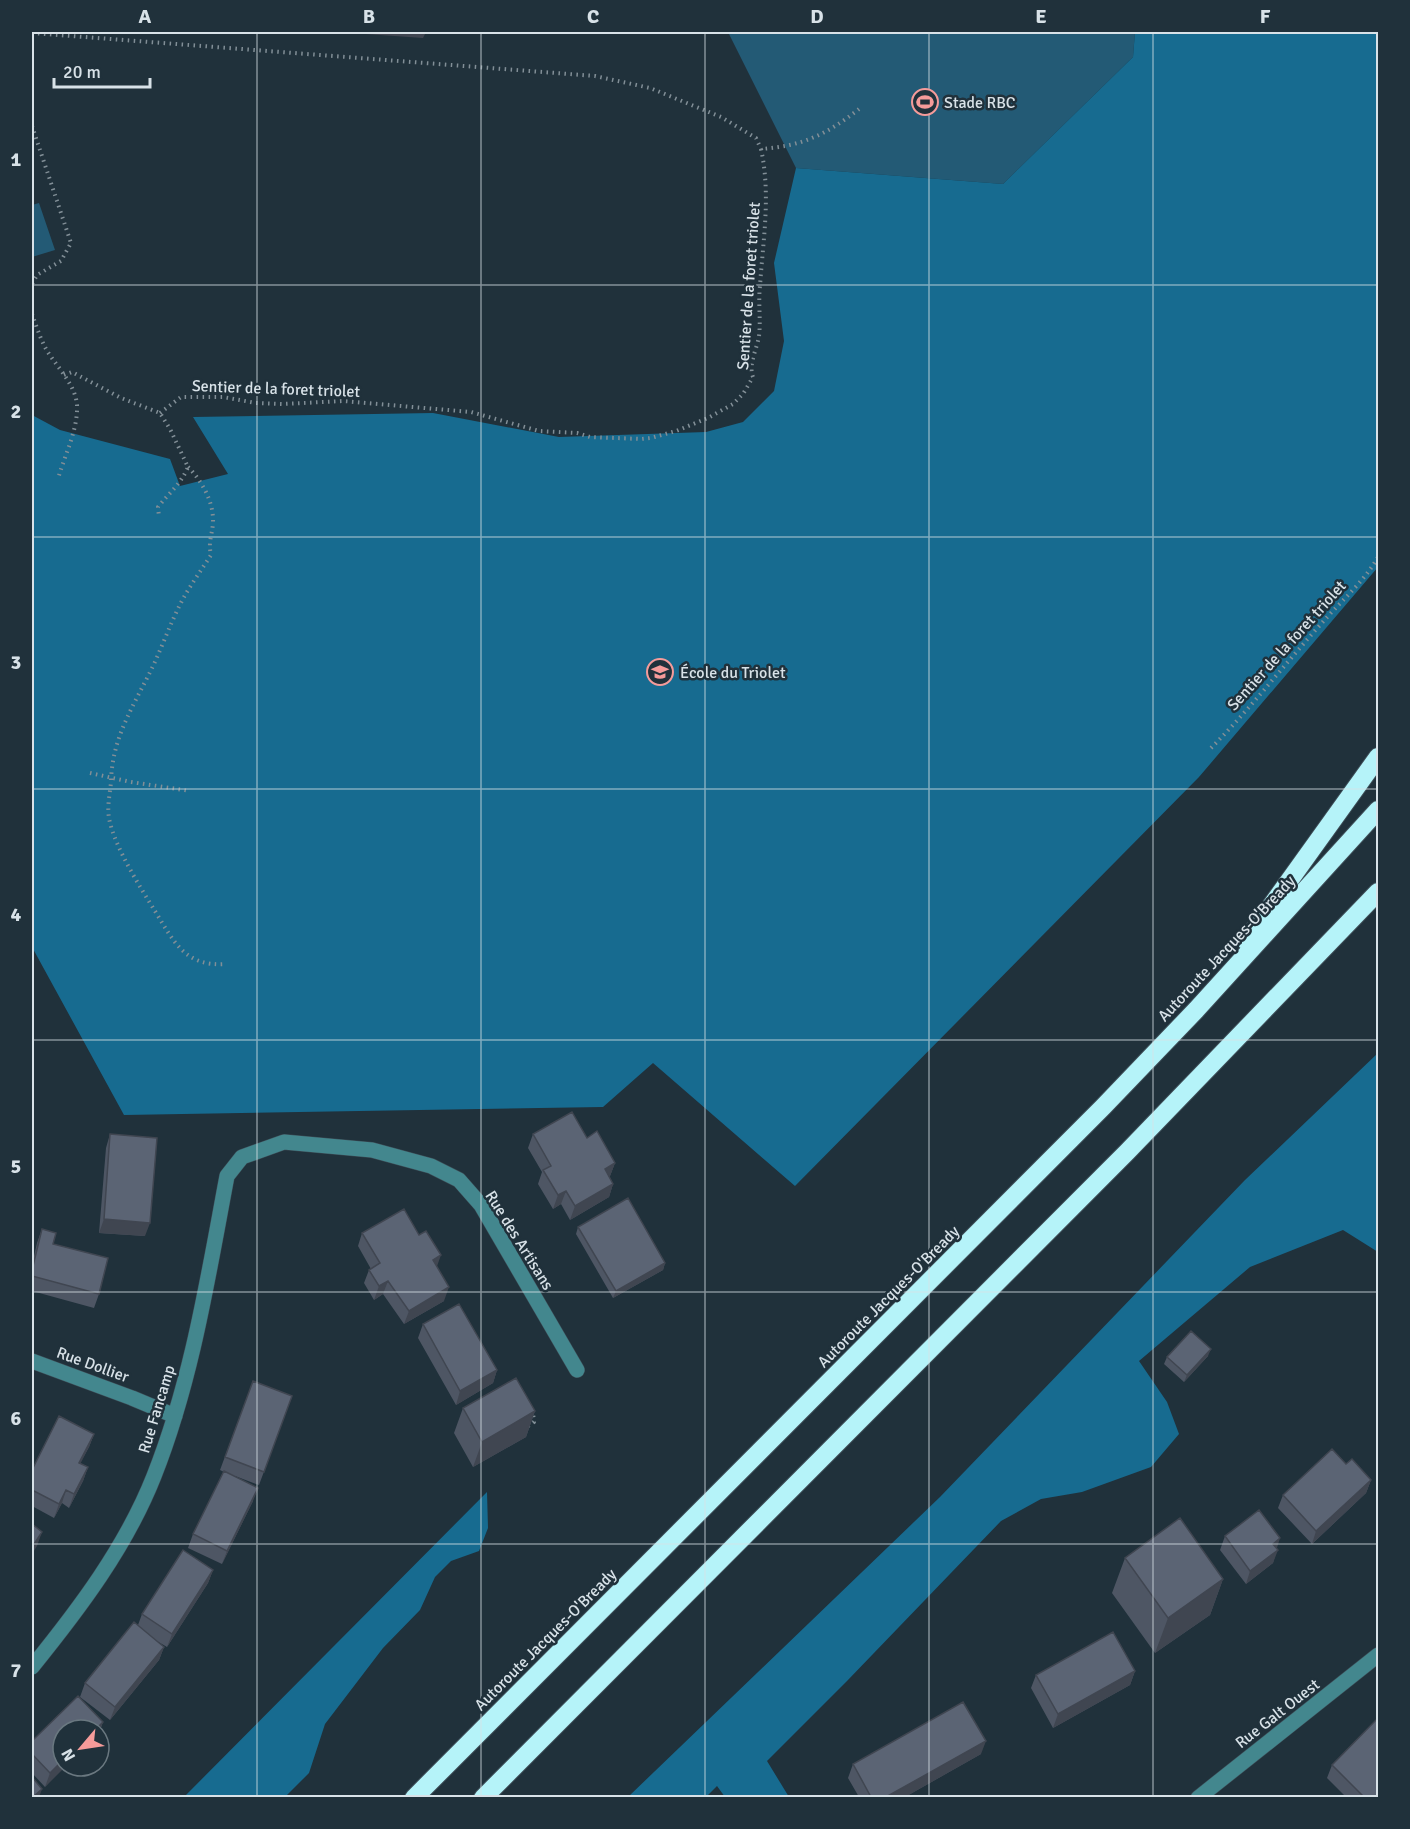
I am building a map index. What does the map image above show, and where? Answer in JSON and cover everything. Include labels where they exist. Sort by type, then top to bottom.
[{"type":"highway","points":[[1196,1010],[1378,757]]},
{"type":"highway","name":"Autoroute Jacques-O'Bready","points":[[414,1797],[982,1229],[1196,1010],[1378,810]]},
{"type":"highway","points":[[483,1797],[1127,1152],[1378,892]]},
{"type":"street","name":"Rue des Artisans","points":[[264,1149],[284,1142],[372,1150],[431,1166],[459,1180],[481,1205],[577,1370]]},
{"type":"street","name":"Rue Fancamp","points":[[32,1667],[70,1619],[104,1570],[129,1528],[153,1477],[194,1350],[227,1176],[242,1157],[264,1149]]},
{"type":"street","name":"Rue Dollier","points":[[32,1360],[174,1416]]},
{"type":"street","name":"Rue Galt Ouest","points":[[1198,1797],[1378,1655]]},
{"type":"path","points":[[32,33],[595,76],[650,88],[721,117],[756,138],[761,149],[786,147],[815,138],[859,110]]},
{"type":"path","points":[[32,126],[71,243],[61,261],[37,275],[32,284]]},
{"type":"path","name":"Sentier de la foret triolet","points":[[160,412],[181,397],[207,396],[256,403],[343,401],[471,412],[539,431],[577,433],[590,437],[651,438],[696,424],[733,404],[743,394],[753,376],[751,368],[759,335],[767,188],[761,149]]},
{"type":"path","points":[[32,314],[47,350],[73,392],[78,408],[76,422],[58,479]]},
{"type":"path","points":[[64,375],[72,372],[121,398],[160,412],[188,467],[201,483],[212,508],[213,522],[208,543],[211,555],[184,598],[131,706],[112,755],[108,804],[111,827],[144,894],[178,948],[189,957],[216,965],[226,964]]},
{"type":"path","points":[[159,517],[158,507],[166,495],[179,484],[188,467]]},
{"type":"path","points":[[1378,480],[1378,492]]},
{"type":"path","name":"Sentier de la foret triolet","points":[[1211,748],[1240,714],[1260,696],[1378,557]]},
{"type":"path","points":[[90,774],[190,790]]},
{"type":"path","points":[[522,1429],[534,1422],[532,1408]]},
{"type":"shaded area","name":"Stade RBC","points":[[728,32],[1135,32],[1133,57],[1003,184],[796,168]]},
{"type":"shaded area","name":"École du Triolet","points":[[1135,32],[1378,32],[1378,567],[1199,777],[795,1186],[653,1063],[603,1107],[124,1115],[32,947],[32,415],[60,430],[170,459],[180,486],[228,474],[193,417],[433,413],[559,437],[706,432],[743,422],[774,391],[784,341],[774,263],[796,168],[1003,184],[1133,57]]},
{"type":"shaded area","points":[[39,203],[55,250],[32,257],[32,205]]},
{"type":"shaded area","points":[[1378,1053],[1378,1252],[1343,1230],[1250,1267],[1139,1361],[1167,1402],[1179,1434],[1151,1467],[1082,1492],[1041,1499],[1001,1521],[767,1761],[789,1797],[725,1797],[717,1786],[706,1797],[628,1797],[940,1497],[1245,1180]]},
{"type":"shaded area","points":[[487,1492],[488,1528],[479,1551],[451,1561],[435,1577],[420,1610],[383,1648],[325,1724],[309,1773],[285,1797],[184,1797]]},
{"type":"building","points":[[572,1112],[587,1138],[597,1131],[615,1163],[605,1169],[613,1184],[575,1206],[566,1191],[558,1195],[543,1170],[551,1166],[533,1134]]},
{"type":"building","points":[[110,1134],[157,1138],[150,1223],[104,1219]]},
{"type":"building","points":[[628,1198],[665,1263],[616,1291],[578,1227]]},
{"type":"building","points":[[404,1209],[419,1235],[426,1231],[441,1255],[433,1260],[449,1287],[409,1311],[388,1281],[379,1286],[369,1270],[380,1263],[362,1233]]},
{"type":"building","points":[[42,1229],[56,1233],[53,1244],[108,1258],[99,1294],[32,1276]]},
{"type":"building","points":[[459,1304],[497,1370],[460,1391],[423,1324]]},
{"type":"building","points":[[1191,1331],[1211,1349],[1187,1375],[1167,1357]]},
{"type":"building","points":[[516,1378],[535,1411],[482,1442],[463,1408]]},
{"type":"building","points":[[253,1381],[292,1396],[264,1472],[225,1457]]},
{"type":"building","points":[[59,1416],[94,1434],[79,1463],[88,1467],[74,1494],[66,1490],[59,1504],[32,1490],[32,1470]]},
{"type":"building","points":[[1332,1449],[1346,1464],[1352,1459],[1371,1480],[1316,1531],[1283,1495]]},
{"type":"building","points":[[224,1471],[258,1488],[227,1551],[193,1534]]},
{"type":"building","points":[[1259,1510],[1280,1538],[1273,1544],[1278,1550],[1250,1571],[1225,1536]]},
{"type":"building","points":[[1180,1518],[1223,1579],[1168,1618],[1125,1558]]},
{"type":"building","points":[[32,1524],[42,1532],[32,1547]]},
{"type":"building","points":[[183,1550],[213,1570],[172,1634],[142,1614]]},
{"type":"building","points":[[134,1622],[164,1647],[115,1707],[85,1683]]},
{"type":"building","points":[[1113,1632],[1135,1671],[1058,1714],[1036,1675]]},
{"type":"building","points":[[78,1696],[99,1718],[56,1718]]},
{"type":"building","points":[[963,1702],[986,1741],[886,1797],[871,1797],[853,1764]]},
{"type":"building","points":[[1378,1718],[1378,1795],[1364,1797],[1332,1765]]},
{"type":"building","points":[[51,1722],[50,1773],[32,1754],[32,1741]]},
{"type":"building","points":[[32,1777],[42,1789],[33,1797],[32,1797]]},
{"type":"place","name":"Stade RBC","points":[[925,102]]},
{"type":"place","name":"École du Triolet","points":[[660,672]]}]
